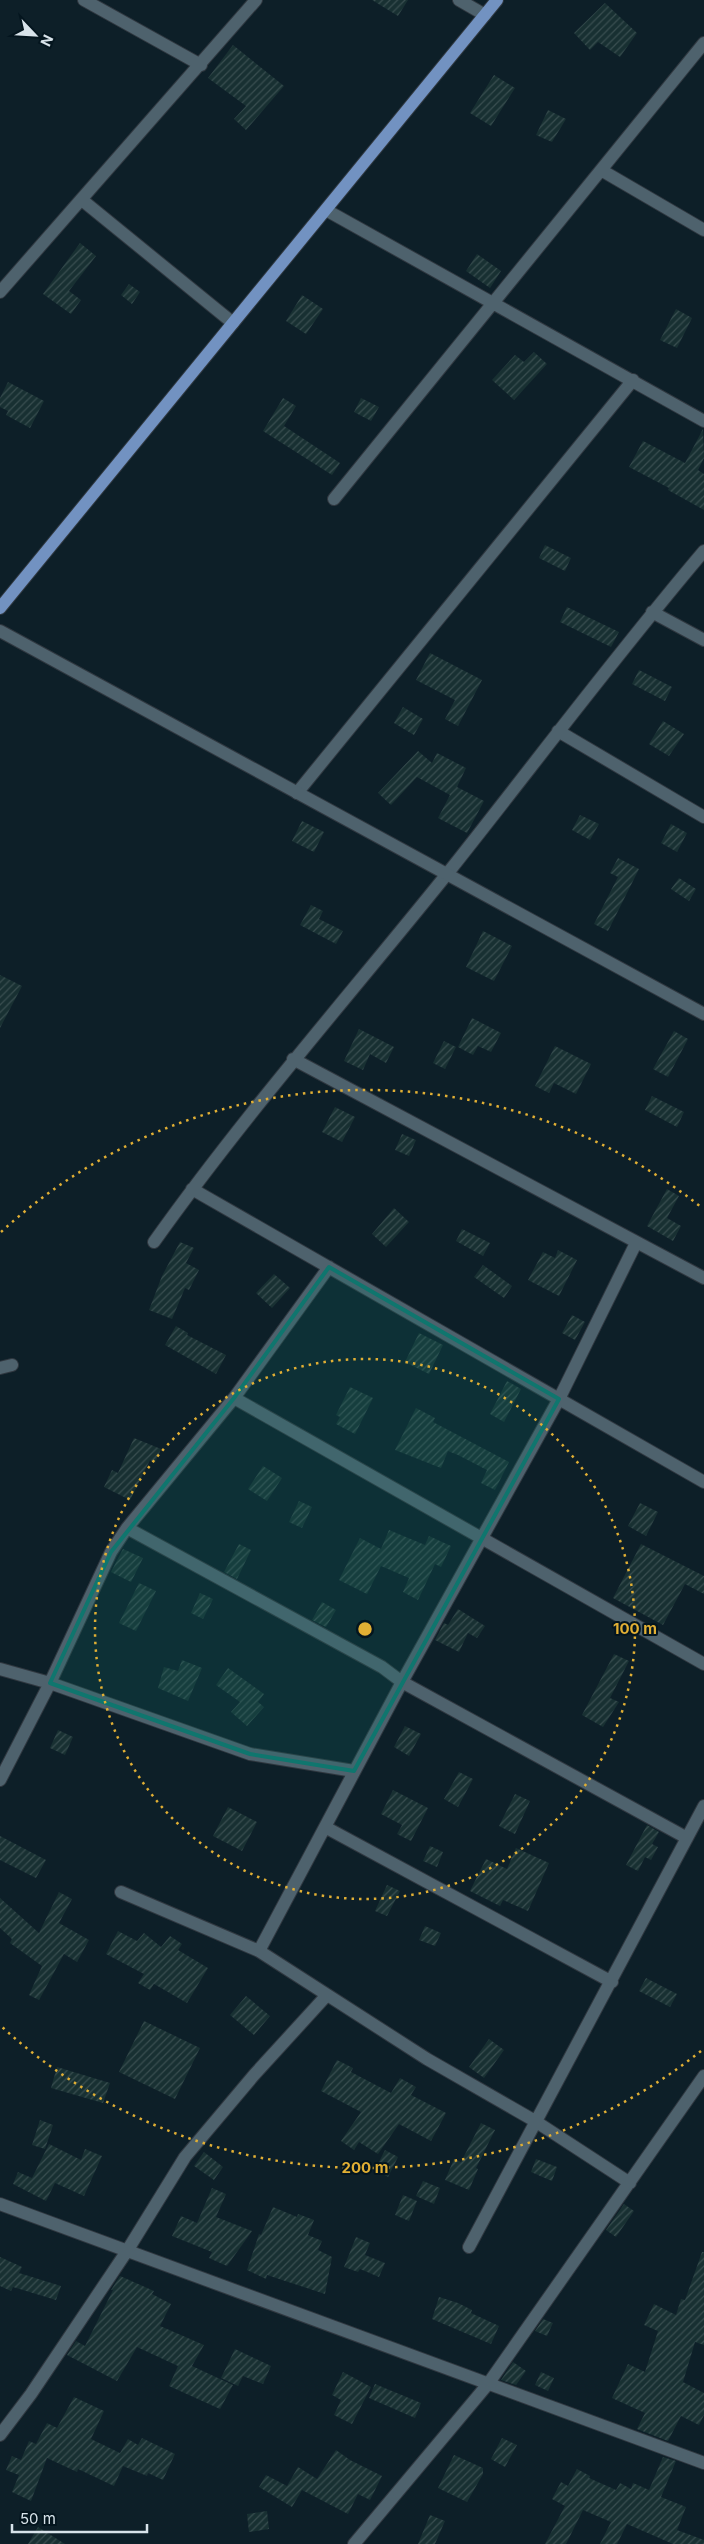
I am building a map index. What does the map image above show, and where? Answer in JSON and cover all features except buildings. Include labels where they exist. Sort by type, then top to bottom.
[{"type":"main road","points":[[0,608],[497,0]]},
{"type":"street","points":[[84,0],[201,65]]},
{"type":"street","points":[[0,292],[256,0]]},
{"type":"street","points":[[459,0],[486,15]]},
{"type":"street","points":[[334,499],[601,170],[703,48]]},
{"type":"street","points":[[601,170],[704,230]]},
{"type":"street","points":[[82,200],[233,323]]},
{"type":"street","points":[[326,210],[492,305],[704,421]]},
{"type":"street","points":[[297,793],[632,380]]},
{"type":"street","points":[[154,1242],[192,1189],[293,1059],[446,874],[652,612],[704,550]]},
{"type":"street","points":[[652,612],[704,640]]},
{"type":"street","points":[[0,631],[704,1014]]},
{"type":"street","points":[[558,731],[704,817]]},
{"type":"street","points":[[293,1059],[704,1278]]},
{"type":"street","points":[[192,1189],[704,1482]]},
{"type":"street","points":[[259,1951],[402,1682],[559,1399],[636,1243]]},
{"type":"street","points":[[0,1780],[50,1683],[111,1552],[127,1528],[234,1398],[329,1267]]},
{"type":"street","points":[[234,1398],[704,1664]]},
{"type":"street","points":[[127,1528],[382,1667],[402,1682],[687,1838]]},
{"type":"street","points":[[0,1669],[50,1683],[250,1754],[354,1771]]},
{"type":"street","points":[[469,2247],[535,2121],[612,1982],[704,1806]]},
{"type":"street","points":[[325,1827],[612,1982]]},
{"type":"street","points":[[121,1892],[259,1951],[427,2060],[535,2121],[630,2183]]},
{"type":"street","points":[[0,2434],[31,2394],[128,2251],[185,2157],[254,2075],[326,1995]]},
{"type":"street","points":[[354,2544],[488,2384],[704,2076]]},
{"type":"street","points":[[0,2204],[704,2464]]},
{"type":"highlighted area","points":[[329,1267],[559,1399],[354,1771],[250,1754],[50,1683],[111,1552],[234,1398]]}]
